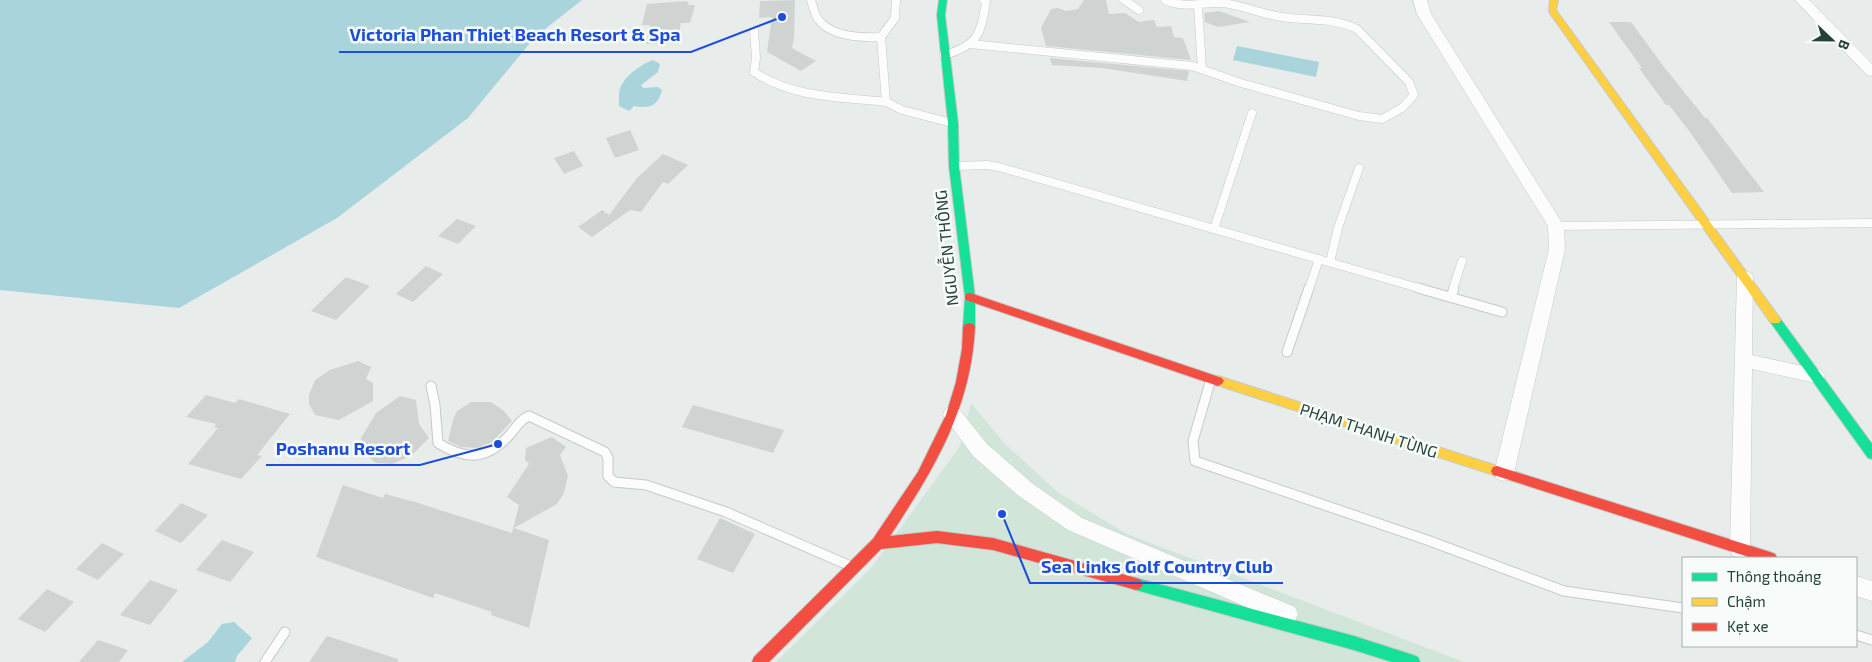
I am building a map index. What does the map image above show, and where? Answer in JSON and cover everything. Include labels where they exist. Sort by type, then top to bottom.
[{"type":"street","name":"NGUYỄN THÔNG","points":[[759,662],[878,543],[922,476],[952,415],[962,382],[968,348],[970,298],[954,166],[953,123],[941,15],[943,0]]},
{"type":"street","points":[[1420,0],[1424,14],[1556,226],[1557,249],[1504,473]]},
{"type":"street","points":[[1554,0],[1552,10],[1872,454]]},
{"type":"street","points":[[1802,0],[1872,72]]},
{"type":"street","points":[[1740,549],[1745,277]]},
{"type":"street","name":"PHẠM THANH TÙNG","points":[[970,298],[1244,390],[1767,557]]},
{"type":"street","points":[[1743,360],[1816,376]]},
{"type":"street","points":[[952,415],[980,450],[1026,490],[1075,524],[1354,643]]},
{"type":"street","points":[[878,543],[937,537],[993,544],[1050,562],[1354,643],[1413,662]]},
{"type":"street","points":[[1857,586],[1872,591]]},
{"type":"lane","points":[[811,0],[818,20],[834,31],[856,38],[881,37]]},
{"type":"lane","points":[[886,102],[881,37],[895,18],[896,0]]},
{"type":"lane","points":[[944,55],[965,49],[977,36],[984,17],[986,2],[984,0]]},
{"type":"lane","points":[[1124,0],[1139,10]]},
{"type":"lane","points":[[970,44],[1183,65],[1359,116],[1382,119],[1402,108],[1414,95],[1409,82],[1357,29],[1349,24],[1324,17],[1298,19],[1262,13],[1237,5],[1213,2],[1185,7],[1165,0]]},
{"type":"lane","points":[[1198,6],[1202,69]]},
{"type":"lane","points":[[754,30],[756,58],[754,72],[762,79],[810,93],[886,102],[902,110],[953,123]]},
{"type":"lane","points":[[1214,229],[1252,113]]},
{"type":"lane","points":[[954,166],[987,165],[999,167],[1502,312]]},
{"type":"lane","points":[[1330,262],[1338,228],[1359,168]]},
{"type":"lane","points":[[1556,226],[1872,223]]},
{"type":"lane","points":[[1287,352],[1319,259]]},
{"type":"lane","points":[[1452,297],[1462,261]]},
{"type":"lane","points":[[1212,378],[1193,441],[1195,461],[1427,540],[1564,591],[1682,608]]},
{"type":"lane","points":[[431,386],[435,406],[438,443],[448,450],[468,455],[490,453],[498,448],[525,417],[529,416],[605,452],[608,458],[608,476],[614,482],[646,485],[726,512],[852,567]]},
{"type":"lane","points":[[265,662],[285,632]]},
{"type":"lane","points":[[1857,635],[1872,640]]},
{"type":"green space","points":[[971,403],[1004,443],[1059,493],[1127,534],[1464,662],[776,662],[872,567],[960,446]]},
{"type":"water","points":[[0,0],[582,0],[535,37],[468,118],[337,218],[179,308],[0,290]]},
{"type":"water","points":[[1237,46],[1319,62],[1316,77],[1233,60]]},
{"type":"water","points":[[653,60],[660,64],[658,72],[641,85],[643,88],[658,87],[662,90],[656,103],[645,107],[634,106],[629,111],[619,106],[620,88],[623,83],[642,65]]},
{"type":"water","points":[[234,622],[252,638],[237,656],[235,662],[182,662],[208,642],[222,624]]},
{"type":"building","points":[[795,0],[792,48],[816,61],[801,71],[767,52],[772,17],[759,18],[760,1]]},
{"type":"building","points":[[1084,0],[1106,0],[1109,14],[1125,13],[1139,22],[1154,20],[1157,27],[1171,26],[1174,37],[1183,38],[1191,60],[1046,46],[1041,28],[1051,9],[1058,8],[1066,11],[1078,9]]},
{"type":"building","points":[[687,1],[689,5],[695,5],[690,23],[681,23],[677,43],[646,44],[650,25],[642,25],[647,4]]},
{"type":"building","points":[[1219,11],[1250,22],[1218,27],[1205,22],[1204,13]]},
{"type":"building","points":[[1609,22],[1631,22],[1664,67],[1705,118],[1707,118],[1764,192],[1732,193],[1690,132],[1669,105],[1666,105],[1639,68],[1642,68]]},
{"type":"building","points":[[1050,58],[1189,71],[1187,81],[1102,68],[1052,65]]},
{"type":"building","points":[[630,130],[639,150],[615,158],[606,138]]},
{"type":"building","points":[[574,151],[583,166],[564,174],[554,158]]},
{"type":"building","points":[[663,154],[688,165],[668,184],[663,182],[641,212],[630,210],[592,237],[578,227],[602,210],[609,215],[637,178]]},
{"type":"building","points":[[457,219],[476,226],[458,244],[438,236]]},
{"type":"building","points":[[426,266],[443,274],[413,302],[396,294]]},
{"type":"building","points":[[346,277],[370,286],[336,320],[311,311]]},
{"type":"building","points":[[358,361],[371,367],[366,379],[373,383],[373,401],[339,420],[315,415],[309,404],[309,395],[315,380],[330,370]]},
{"type":"building","points":[[206,395],[235,403],[239,399],[290,414],[257,455],[262,456],[241,479],[188,464],[218,428],[214,427],[216,424],[186,417]]},
{"type":"building","points":[[400,396],[416,400],[419,424],[429,438],[411,456],[392,464],[376,463],[365,454],[361,438],[376,413]]},
{"type":"building","points":[[471,402],[491,402],[504,411],[512,421],[492,442],[477,448],[461,447],[448,441],[457,411]]},
{"type":"building","points":[[693,405],[784,430],[773,453],[682,427]]},
{"type":"building","points":[[552,437],[566,447],[560,455],[568,476],[564,493],[557,504],[514,528],[549,540],[529,628],[491,615],[492,612],[435,593],[433,598],[316,557],[343,485],[383,498],[385,494],[415,502],[512,533],[519,505],[507,497],[529,464],[525,460],[526,448]]},
{"type":"building","points":[[181,503],[208,515],[181,543],[155,531]]},
{"type":"building","points":[[720,518],[755,534],[733,573],[697,559]]},
{"type":"building","points":[[222,540],[254,552],[230,582],[196,570]]},
{"type":"building","points":[[102,543],[124,554],[98,580],[76,569]]},
{"type":"building","points":[[150,580],[178,590],[150,625],[120,615]]},
{"type":"building","points":[[47,589],[74,602],[45,632],[18,619]]},
{"type":"building","points":[[327,636],[398,659],[398,662],[309,662]]},
{"type":"building","points":[[98,640],[128,650],[119,662],[79,662]]},
{"type":"traffic: fast","points":[[943,0],[941,15],[953,123],[954,166],[970,297],[969,327]]},
{"type":"traffic: fast","points":[[1775,320],[1872,454]]},
{"type":"traffic: fast","points":[[1136,584],[1354,643],[1413,662]]},
{"type":"traffic: slow","points":[[1554,0],[1552,10],[1775,320]]},
{"type":"traffic: slow","points":[[1218,381],[1497,471]]},
{"type":"traffic: jam","points":[[970,297],[1218,381]]},
{"type":"traffic: jam","points":[[759,662],[878,543],[922,476],[952,415],[962,382],[968,349],[969,327]]},
{"type":"traffic: jam","points":[[1497,471],[1767,557]]},
{"type":"traffic: jam","points":[[878,543],[937,537],[993,544],[1136,584]]},
{"type":"place","name":"Victoria Phan Thiet Beach Resort & Spa","points":[[782,17]]},
{"type":"place","name":"Poshanu Resort","points":[[498,444]]},
{"type":"place","name":"Sea Links Golf Country Club","points":[[1002,514]]}]
